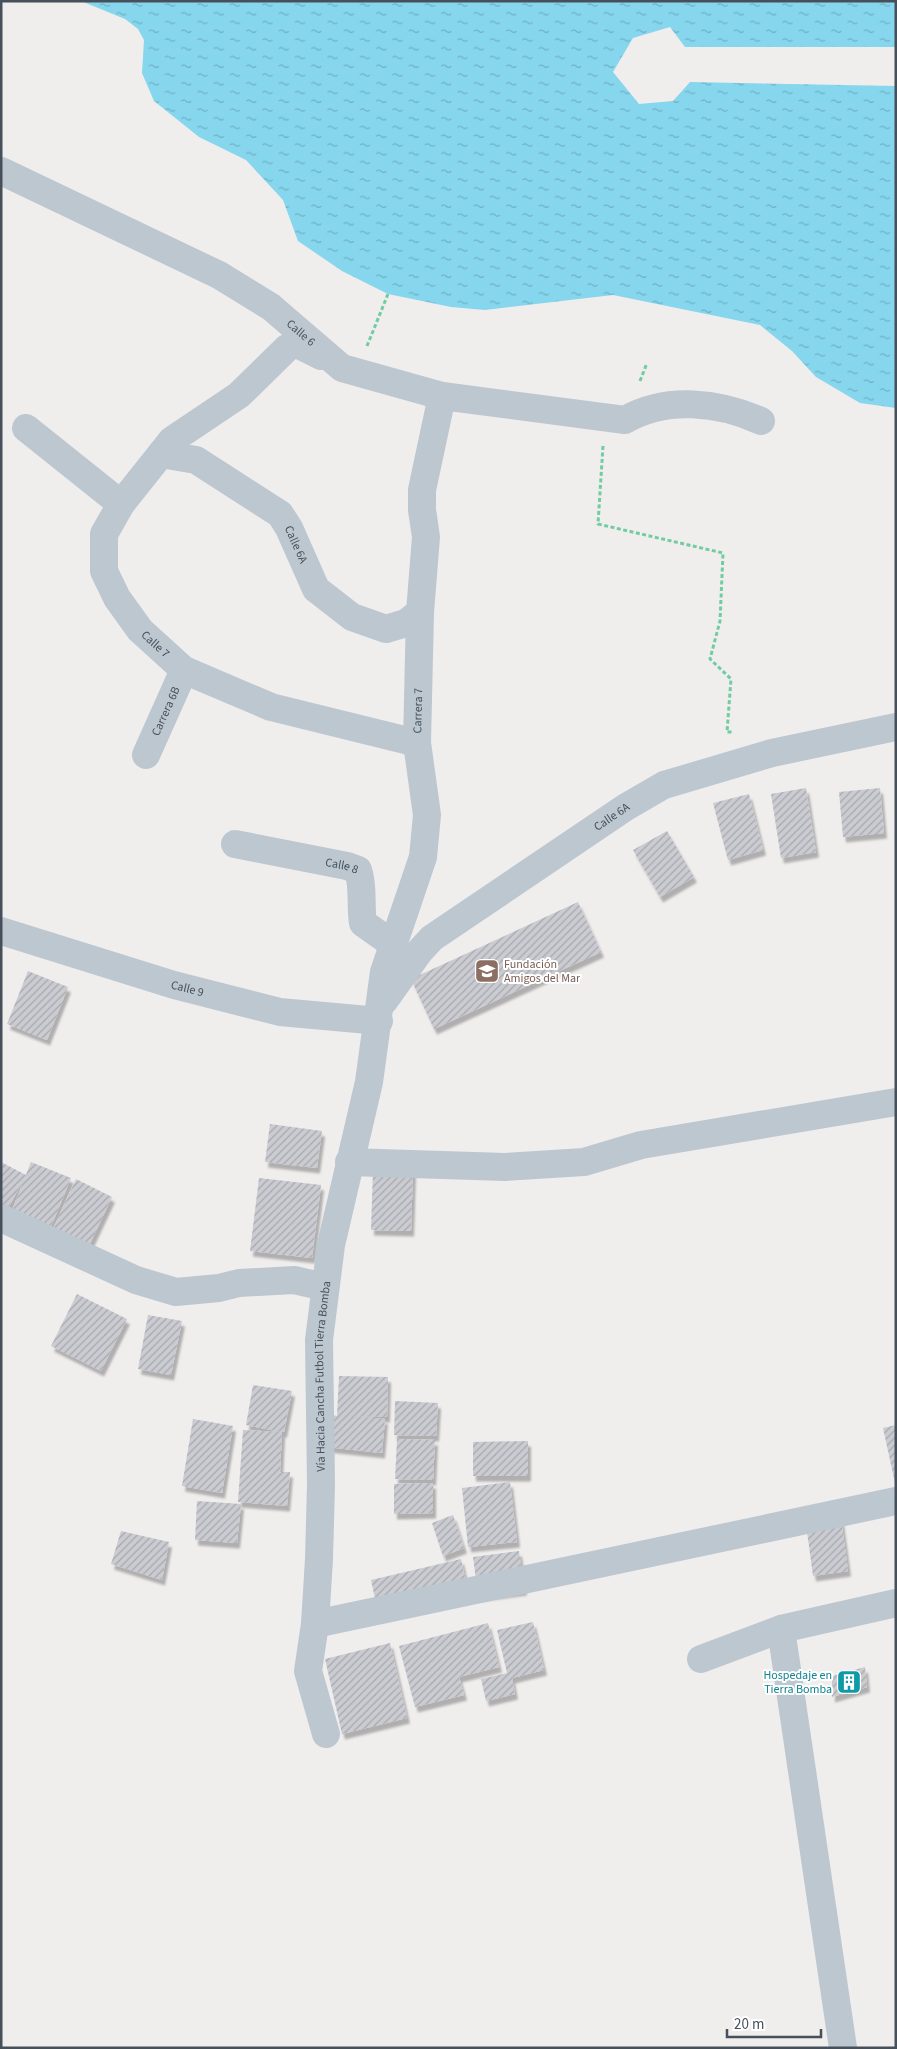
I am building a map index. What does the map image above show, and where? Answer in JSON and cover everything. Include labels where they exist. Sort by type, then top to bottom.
[{"type":"street","name":"Calle 6","points":[[1,171],[219,275],[271,307],[350,370],[442,396],[625,420]]},
{"type":"street","name":"Calle 7","points":[[350,370],[295,343],[287,348],[239,395],[172,440],[121,504],[104,534],[104,571],[117,598],[140,630],[184,670],[271,707],[417,743]]},
{"type":"street","name":"Carrera 7","points":[[380,1013],[384,972],[423,856],[427,816],[417,743],[420,612],[426,537],[422,510],[422,490],[442,396]]},
{"type":"street","points":[[625,420],[641,410],[656,407],[712,404],[762,421]]},
{"type":"street","points":[[26,428],[121,504]]},
{"type":"street","name":"Calle 6A","points":[[161,454],[196,460],[280,514],[289,528],[316,589],[352,617],[386,629],[406,624],[420,612]]},
{"type":"street","name":"Carrera 6B","points":[[146,755],[184,670]]},
{"type":"street","name":"Calle 6A","points":[[380,1013],[395,983],[432,938],[626,807],[664,785],[772,753],[896,727]]},
{"type":"street","name":"Calle 8","points":[[235,844],[347,866],[358,870],[362,881],[360,906],[363,923],[394,945]]},
{"type":"street","name":"Calle 9","points":[[1,931],[174,985],[280,1012],[380,1013]]},
{"type":"street","name":"Vía Hacia Cancha Futbol Tierra Bomba","points":[[326,1734],[308,1671],[315,1624],[321,1493],[319,1340],[331,1245],[369,1082],[380,1013]]},
{"type":"street","points":[[349,1162],[505,1167],[584,1162],[641,1145],[896,1102]]},
{"type":"street","points":[[1,1218],[136,1280],[176,1292],[219,1288],[239,1283],[294,1280],[325,1287]]},
{"type":"street","points":[[315,1624],[896,1501]]},
{"type":"street","points":[[700,1659],[781,1629],[896,1603]]},
{"type":"street","points":[[781,1629],[843,2048]]},
{"type":"path","points":[[350,370],[388,294]]},
{"type":"path","points":[[647,363],[625,420],[603,445],[598,524],[723,553],[720,621],[710,659],[731,678],[727,732],[736,732]]},
{"type":"water","points":[[81,1],[896,1],[896,408],[860,403],[816,377],[792,351],[760,325],[613,295],[485,310],[451,307],[388,294],[342,271],[298,241],[283,200],[246,160],[199,137],[154,101],[142,73],[144,40],[138,29],[125,19]]},
{"type":"pier","points":[[670,27],[685,47],[896,47],[896,86],[690,82],[673,101],[639,104],[613,72],[633,38]]},
{"type":"building","points":[[806,788],[816,852],[781,858],[771,794]]},
{"type":"building","points":[[880,788],[884,833],[843,837],[839,792]]},
{"type":"building","points":[[749,794],[763,850],[728,860],[713,803]]},
{"type":"building","points":[[667,831],[694,877],[660,897],[633,850]]},
{"type":"building","points":[[578,902],[601,952],[434,1029],[411,979]]},
{"type":"building","points":[[28,971],[68,987],[47,1040],[7,1024]]},
{"type":"building","points":[[270,1124],[322,1131],[317,1168],[265,1162]]},
{"type":"building","points":[[1,1162],[26,1175],[4,1216],[1,1215]]},
{"type":"building","points":[[31,1162],[71,1178],[48,1234],[9,1218]]},
{"type":"building","points":[[373,1168],[413,1169],[411,1231],[371,1230]]},
{"type":"building","points":[[259,1178],[321,1185],[312,1258],[250,1251]]},
{"type":"building","points":[[76,1179],[112,1197],[86,1252],[50,1235]]},
{"type":"building","points":[[77,1294],[127,1319],[101,1371],[51,1346]]},
{"type":"building","points":[[148,1315],[182,1321],[171,1375],[138,1369]]},
{"type":"building","points":[[339,1376],[388,1377],[387,1417],[352,1416],[385,1419],[382,1453],[326,1447],[329,1414],[337,1416]]},
{"type":"building","points":[[253,1385],[292,1391],[284,1432],[282,1432],[280,1472],[290,1472],[287,1506],[238,1502],[243,1430],[281,1432],[246,1425]]},
{"type":"building","points":[[395,1401],[438,1403],[436,1436],[394,1435]]},
{"type":"building","points":[[193,1419],[233,1426],[222,1493],[182,1486]]},
{"type":"building","points":[[896,1425],[896,1483],[895,1483],[883,1428]]},
{"type":"building","points":[[397,1439],[435,1440],[433,1480],[395,1479]]},
{"type":"building","points":[[528,1441],[528,1476],[473,1476],[473,1442]]},
{"type":"building","points":[[510,1482],[517,1542],[468,1547],[462,1488]]},
{"type":"building","points":[[433,1483],[433,1513],[394,1514],[394,1484]]},
{"type":"building","points":[[197,1501],[241,1504],[237,1543],[195,1540]]},
{"type":"building","points":[[453,1515],[464,1548],[443,1556],[432,1523]]},
{"type":"building","points":[[841,1519],[848,1571],[813,1576],[806,1524]]},
{"type":"building","points":[[121,1531],[169,1542],[162,1580],[111,1564]]},
{"type":"building","points":[[519,1551],[524,1590],[478,1596],[473,1557]]},
{"type":"building","points":[[461,1559],[469,1596],[379,1617],[371,1580]]},
{"type":"building","points":[[533,1622],[544,1670],[512,1678],[515,1694],[486,1701],[481,1679],[507,1673],[497,1630]]},
{"type":"building","points":[[488,1623],[499,1667],[459,1677],[464,1695],[415,1707],[399,1646]]},
{"type":"building","points":[[390,1643],[407,1718],[342,1734],[325,1659]]},
{"type":"building","name":"Hospedaje en Tierra Bomba","points":[[865,1667],[867,1687],[832,1697],[832,1676]]},
{"type":"place","name":"Fundación Amigos del Mar","points":[[487,971]]},
{"type":"place","name":"Hospedaje en Tierra Bomba","points":[[849,1682]]}]
